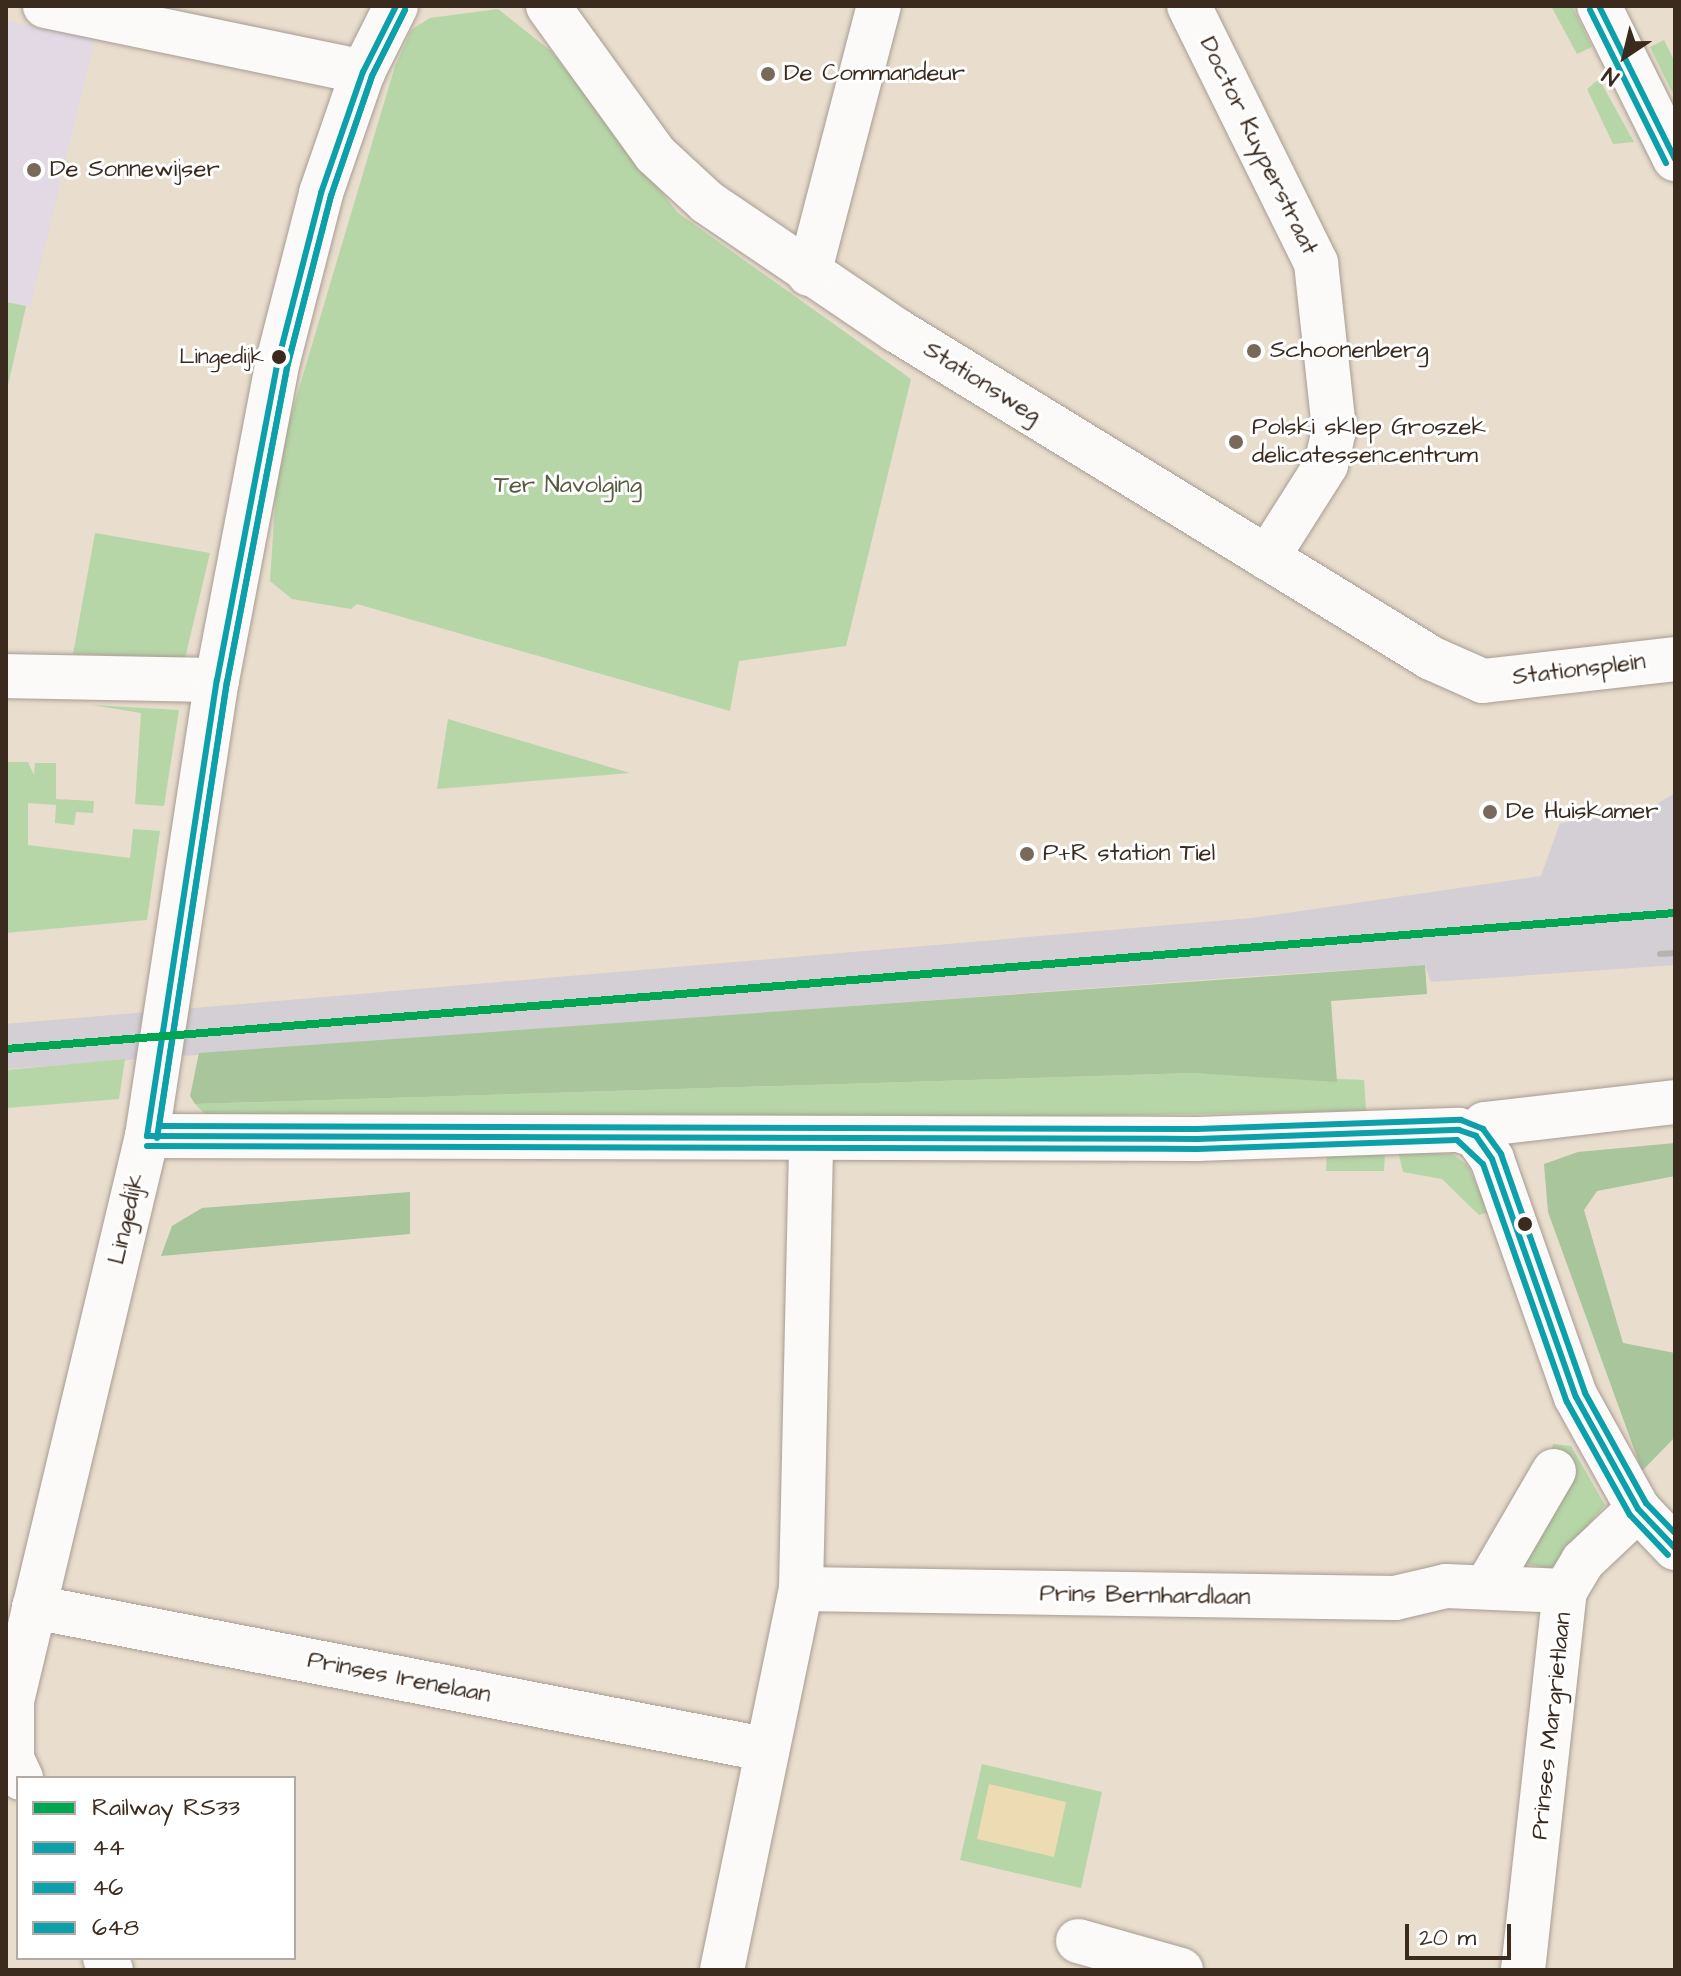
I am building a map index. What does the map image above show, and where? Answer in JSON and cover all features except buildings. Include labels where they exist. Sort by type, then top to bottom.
[{"type":"street","points":[[45,6],[363,72]]},
{"type":"street","name":"Lingedijk","points":[[20,1776],[12,1759],[12,1701],[147,1136],[217,680],[278,361],[321,193],[363,72],[396,6]]},
{"type":"street","name":"Stationsweg","points":[[548,6],[655,154],[707,202],[809,274],[1267,558],[1431,658],[1483,681]]},
{"type":"street","points":[[809,274],[879,6]]},
{"type":"street","name":"Doctor Kuyperstraat","points":[[1189,6],[1316,263],[1334,430],[1326,465],[1267,558]]},
{"type":"street","points":[[1599,6],[1675,159]]},
{"type":"street","name":"Stationsplein","points":[[1483,681],[1675,659]]},
{"type":"street","points":[[6,676],[217,680]]},
{"type":"street","points":[[1476,1136],[1496,1122],[1675,1102]]},
{"type":"street","points":[[147,1136],[1319,1138],[1459,1130],[1476,1136],[1492,1159],[1572,1389],[1638,1509],[1675,1548]]},
{"type":"street","points":[[722,1970],[764,1749],[801,1589],[811,1139]]},
{"type":"street","points":[[1487,1586],[1554,1471]]},
{"type":"street","name":"Prinses Margrietlaan","points":[[1523,1970],[1565,1591],[1583,1561],[1638,1509]]},
{"type":"street","name":"Prins Bernhardlaan","points":[[801,1589],[1395,1598],[1487,1586],[1565,1591]]},
{"type":"street","name":"Prinses Irenelaan","points":[[34,1607],[764,1749]]},
{"type":"street","points":[[1078,1941],[1181,1970]]},
{"type":"shaded area","name":"De Sonnewijser","points":[[6,21],[95,39],[30,307],[6,302]]},
{"type":"shaded area","points":[[1675,793],[1675,965],[1431,982],[1425,965],[6,1069],[6,1024],[1252,918],[1541,876],[1560,823],[1644,812]]},
{"type":"green space","points":[[1551,6],[1572,6],[1592,47],[1577,54]]},
{"type":"green space","name":"Ter Navolging","points":[[498,9],[551,51],[678,213],[911,379],[846,646],[739,661],[730,711],[357,604],[351,609],[292,599],[270,581],[278,459],[395,66],[412,29],[430,18]]},
{"type":"green space","points":[[1664,40],[1675,62],[1675,98],[1650,47]]},
{"type":"green space","points":[[1599,79],[1634,142],[1613,144],[1587,89]]},
{"type":"green space","points":[[6,302],[26,306],[6,394]]},
{"type":"green space","points":[[95,533],[210,553],[185,658],[73,654]]},
{"type":"green space","points":[[92,705],[179,710],[164,806],[135,804],[141,713]]},
{"type":"green space","points":[[448,719],[630,773],[437,789]]},
{"type":"green space","points":[[6,762],[28,762],[34,775],[35,763],[56,763],[56,799],[94,801],[93,813],[76,812],[74,825],[55,823],[56,805],[28,803],[28,845],[130,858],[133,829],[160,831],[147,920],[6,933]]},
{"type":"green space","points":[[1425,965],[1427,994],[1331,1001],[1337,1082],[1193,1073],[195,1104],[190,1096],[199,1053]]},
{"type":"green space","points":[[125,1059],[119,1099],[6,1108],[6,1070]]},
{"type":"green space","points":[[1193,1073],[1364,1080],[1366,1111],[687,1123],[212,1121],[195,1104]]},
{"type":"green space","points":[[1675,1143],[1675,1176],[1597,1191],[1584,1210],[1623,1343],[1675,1353],[1675,1437],[1642,1471],[1548,1212],[1544,1164],[1578,1152]]},
{"type":"green space","points":[[1398,1151],[1453,1154],[1468,1166],[1489,1212],[1479,1215],[1442,1179],[1403,1172]]},
{"type":"green space","points":[[1327,1154],[1385,1154],[1384,1171],[1326,1171]]},
{"type":"green space","points":[[410,1192],[410,1234],[161,1256],[172,1226],[202,1208]]},
{"type":"green space","points":[[1553,1444],[1571,1446],[1605,1505],[1551,1569],[1522,1563]]},
{"type":"green space","points":[[982,1764],[1102,1792],[1081,1888],[960,1860]]},
{"type":"sand","points":[[989,1784],[1066,1802],[1054,1857],[977,1839]]},
{"type":"railway","points":[[1660,954],[1675,953]]},
{"type":"rail line","name":"RS33","points":[[6,1049],[1675,913]]},
{"type":"transit line","name":"44","points":[[147,1136],[217,680],[278,361],[321,193],[363,72],[396,6]]},
{"type":"transit line","name":"44","points":[[1599,6],[1675,159]]},
{"type":"transit line","name":"46","points":[[157,1138],[227,682],[288,363],[331,196],[372,76],[405,10]]},
{"type":"transit line","name":"648","points":[[405,10],[372,76],[331,196],[288,363],[227,682],[159,1126],[1197,1129],[1461,1120],[1483,1129],[1501,1154],[1585,1393],[1646,1503],[1675,1533]]},
{"type":"transit line","name":"46","points":[[1590,10],[1666,163]]},
{"type":"transit line","name":"44","points":[[147,1136],[1197,1139],[1459,1130],[1476,1136],[1492,1159],[1576,1397],[1638,1509],[1675,1548]]},
{"type":"transit line","name":"46","points":[[147,1146],[1197,1149],[1457,1140],[1483,1164],[1567,1402],[1630,1515],[1668,1555]]},
{"type":"place","name":"De Commandeur","points":[[768,74]]},
{"type":"place","name":"De Sonnewijser","points":[[34,170]]},
{"type":"place","name":"Schoonenberg","points":[[1254,351]]},
{"type":"place","name":"Lingedijk","points":[[279,357]]},
{"type":"place","name":"Polski sklep Groszek delicatessencentrum","points":[[1236,442]]},
{"type":"place","name":"De Huiskamer","points":[[1490,812]]},
{"type":"place","name":"P+R station Tiel","points":[[1027,854]]}]
